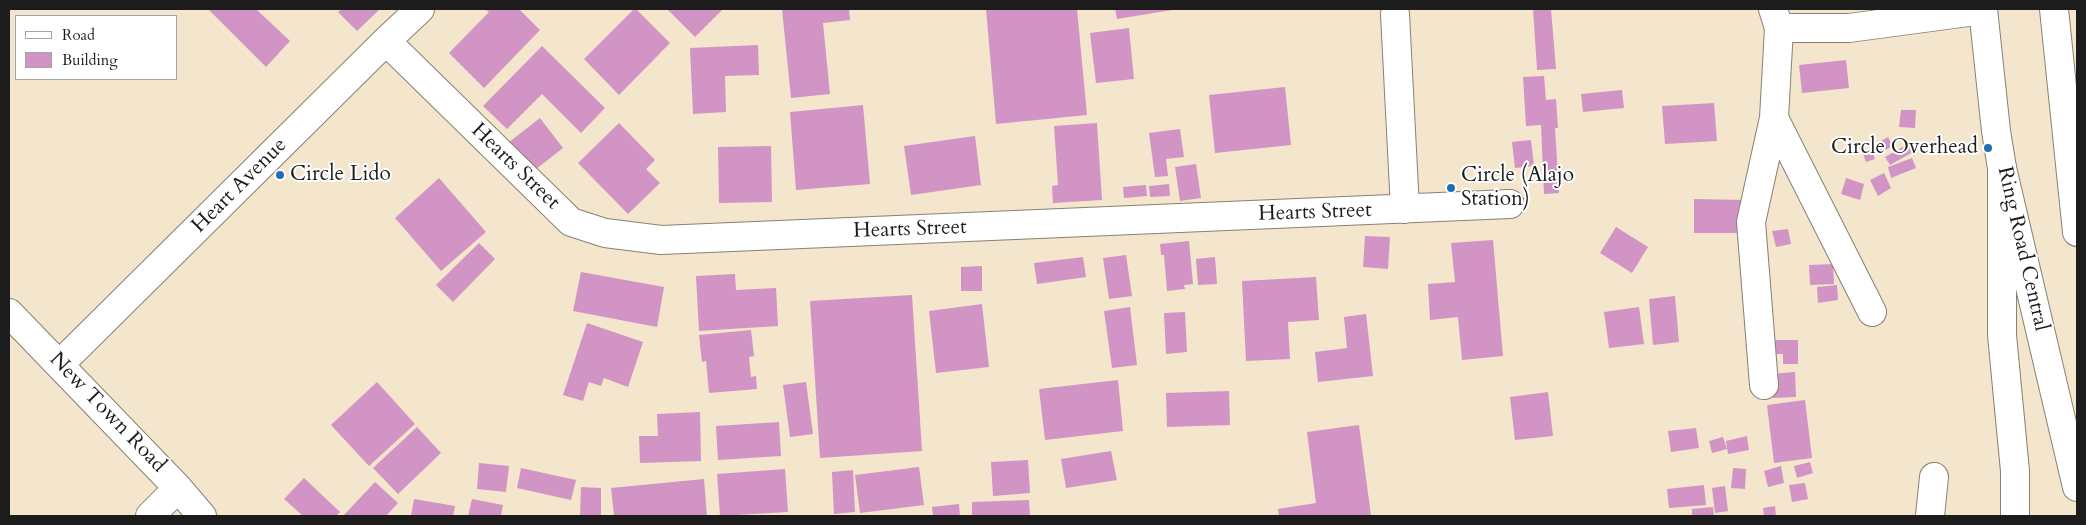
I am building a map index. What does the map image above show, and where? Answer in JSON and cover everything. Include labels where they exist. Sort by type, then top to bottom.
[{"type":"main road","name":"Heart Avenue","points":[[60,364],[420,9]]},
{"type":"main road","points":[[1764,385],[1751,222],[1774,118],[1776,18],[1849,28],[1983,9]]},
{"type":"main road","name":"Ring Road Central","points":[[1983,9],[2002,168],[2077,487]]},
{"type":"main road","points":[[2054,9],[2077,232]]},
{"type":"main road","points":[[1396,14],[1405,209]]},
{"type":"main road","name":"Hearts Street","points":[[386,41],[571,222],[605,233],[662,240],[1510,204]]},
{"type":"main road","points":[[1774,118],[1872,312]]},
{"type":"main road","points":[[2002,168],[2002,335],[2015,471],[2015,516]]},
{"type":"main road","name":"New Town Road","points":[[9,313],[178,488],[202,516]]},
{"type":"main road","points":[[1930,516],[1934,477]]},
{"type":"main road","points":[[150,516],[178,488]]},
{"type":"building","points":[[208,9],[256,9],[290,41],[266,67]]},
{"type":"building","points":[[342,9],[380,9],[357,31],[338,12]]},
{"type":"building","points":[[485,9],[519,9],[540,30],[484,88],[449,53],[489,12]]},
{"type":"building","points":[[634,9],[670,43],[619,95],[584,59]]},
{"type":"building","points":[[667,9],[723,9],[695,37]]},
{"type":"building","points":[[782,9],[849,9],[850,20],[823,23],[830,94],[791,98]]},
{"type":"building","points":[[986,9],[1077,9],[1087,115],[996,124]]},
{"type":"building","points":[[1115,9],[1172,9],[1172,10],[1117,19]]},
{"type":"building","points":[[1533,9],[1551,9],[1556,69],[1537,70]]},
{"type":"building","points":[[1129,28],[1134,79],[1096,83],[1090,33]]},
{"type":"building","points":[[758,45],[759,75],[725,76],[726,112],[693,114],[690,48]]},
{"type":"building","points":[[542,46],[605,108],[581,133],[542,94],[507,129],[483,106]]},
{"type":"building","points":[[1846,60],[1849,88],[1802,93],[1799,65]]},
{"type":"building","points":[[1544,76],[1546,100],[1556,99],[1558,128],[1555,128],[1559,193],[1544,194],[1541,125],[1526,126],[1523,77]]},
{"type":"building","points":[[1285,87],[1291,145],[1215,153],[1209,95]]},
{"type":"building","points":[[1622,90],[1624,108],[1583,112],[1581,94]]},
{"type":"building","points":[[1714,103],[1717,141],[1665,144],[1662,106]]},
{"type":"building","points":[[863,105],[870,184],[796,190],[790,112]]},
{"type":"building","points":[[1901,110],[1916,110],[1915,128],[1899,127]]},
{"type":"building","points":[[540,118],[563,148],[531,173],[508,143]]},
{"type":"building","points":[[619,123],[655,160],[646,169],[660,183],[628,214],[578,163]]},
{"type":"building","points":[[1097,123],[1102,200],[1053,203],[1052,186],[1058,185],[1054,126]]},
{"type":"building","points":[[1180,129],[1184,157],[1166,159],[1168,176],[1155,177],[1149,133]]},
{"type":"building","points":[[975,136],[981,185],[911,195],[904,146]]},
{"type":"building","points":[[1888,137],[1893,146],[1878,154],[1874,145]]},
{"type":"building","points":[[1531,140],[1534,166],[1515,168],[1512,142]]},
{"type":"building","points":[[1908,144],[1913,152],[1890,165],[1885,157]]},
{"type":"building","points":[[771,146],[772,202],[719,203],[718,147]]},
{"type":"building","points":[[1872,150],[1875,159],[1866,162],[1863,154]]},
{"type":"building","points":[[1912,158],[1916,168],[1891,178],[1888,167]]},
{"type":"building","points":[[1196,164],[1201,198],[1180,201],[1175,167]]},
{"type":"building","points":[[1884,173],[1891,188],[1878,196],[1870,180]]},
{"type":"building","points":[[439,178],[486,232],[441,271],[395,218]]},
{"type":"building","points":[[1846,178],[1864,184],[1860,200],[1841,194]]},
{"type":"building","points":[[1169,184],[1170,196],[1150,197],[1149,186]]},
{"type":"building","points":[[1146,185],[1147,196],[1124,198],[1123,187]]},
{"type":"building","points":[[1694,199],[1746,200],[1746,233],[1694,233]]},
{"type":"building","points":[[1616,227],[1648,247],[1632,273],[1600,253]]},
{"type":"building","points":[[1788,229],[1791,244],[1776,247],[1772,231]]},
{"type":"building","points":[[1365,236],[1390,237],[1388,269],[1363,267]]},
{"type":"building","points":[[1493,240],[1503,356],[1462,360],[1458,317],[1430,320],[1428,284],[1455,282],[1451,243]]},
{"type":"building","points":[[1189,241],[1193,284],[1184,285],[1185,289],[1167,291],[1164,255],[1161,255],[1160,244]]},
{"type":"building","points":[[479,243],[495,259],[453,302],[436,285]]},
{"type":"building","points":[[1126,255],[1132,296],[1109,299],[1103,258]]},
{"type":"building","points":[[1083,257],[1086,277],[1037,284],[1034,263]]},
{"type":"building","points":[[1215,257],[1217,284],[1198,285],[1196,259]]},
{"type":"building","points":[[1833,264],[1834,284],[1810,285],[1809,265]]},
{"type":"building","points":[[982,266],[982,291],[961,291],[961,267]]},
{"type":"building","points":[[581,272],[664,287],[657,327],[573,311]]},
{"type":"building","points":[[735,274],[736,290],[776,288],[778,326],[699,331],[696,276]]},
{"type":"building","points":[[1316,277],[1319,320],[1288,322],[1290,359],[1246,361],[1242,281]]},
{"type":"building","points":[[1837,285],[1838,300],[1818,303],[1817,287]]},
{"type":"building","points":[[912,295],[922,451],[820,458],[810,301]]},
{"type":"building","points":[[1675,296],[1679,342],[1653,345],[1649,299]]},
{"type":"building","points":[[982,304],[989,367],[936,373],[929,311]]},
{"type":"building","points":[[1130,307],[1137,365],[1112,368],[1104,311]]},
{"type":"building","points":[[1639,307],[1644,344],[1609,348],[1604,312]]},
{"type":"building","points":[[1185,312],[1187,352],[1166,354],[1164,313]]},
{"type":"building","points":[[1366,314],[1373,376],[1318,382],[1315,352],[1347,348],[1344,317]]},
{"type":"building","points":[[587,323],[643,342],[628,387],[604,378],[601,386],[589,382],[583,401],[563,395]]},
{"type":"building","points":[[751,330],[754,356],[749,357],[751,377],[756,376],[757,389],[709,393],[706,361],[702,362],[699,335]]},
{"type":"building","points":[[1773,340],[1798,340],[1798,364],[1783,364],[1783,354],[1773,354]]},
{"type":"building","points":[[1795,372],[1796,397],[1773,398],[1771,374]]},
{"type":"building","points":[[1118,380],[1123,431],[1045,440],[1039,389]]},
{"type":"building","points":[[377,382],[415,424],[369,466],[331,425]]},
{"type":"building","points":[[806,382],[813,434],[790,437],[783,385]]},
{"type":"building","points":[[1229,391],[1230,425],[1167,427],[1166,393]]},
{"type":"building","points":[[1548,392],[1553,436],[1515,440],[1510,397]]},
{"type":"building","points":[[1805,400],[1812,458],[1774,463],[1767,405]]},
{"type":"building","points":[[700,412],[701,461],[640,463],[639,436],[658,436],[657,414]]},
{"type":"building","points":[[779,422],[781,456],[718,460],[716,426]]},
{"type":"building","points":[[1359,425],[1371,516],[1279,516],[1278,509],[1316,503],[1307,432]]},
{"type":"building","points":[[417,427],[441,453],[398,494],[373,468]]},
{"type":"building","points":[[1696,428],[1699,448],[1671,452],[1668,431]]},
{"type":"building","points":[[1747,436],[1749,450],[1728,454],[1726,441]]},
{"type":"building","points":[[1723,437],[1727,449],[1712,453],[1709,441]]},
{"type":"building","points":[[1111,451],[1117,480],[1066,488],[1061,459]]},
{"type":"building","points":[[1028,460],[1030,493],[993,496],[991,462]]},
{"type":"building","points":[[1810,462],[1813,473],[1797,478],[1794,466]]},
{"type":"building","points":[[479,463],[509,466],[506,492],[477,489]]},
{"type":"building","points":[[1781,466],[1784,483],[1768,487],[1764,471]]},
{"type":"building","points":[[919,467],[924,505],[860,513],[855,475]]},
{"type":"building","points":[[521,468],[576,480],[571,500],[517,488]]},
{"type":"building","points":[[1733,468],[1746,469],[1745,489],[1731,488]]},
{"type":"building","points":[[785,469],[788,512],[720,516],[717,474]]},
{"type":"building","points":[[853,470],[855,512],[834,514],[832,472]]},
{"type":"building","points":[[304,478],[340,512],[336,516],[303,516],[284,499]]},
{"type":"building","points":[[704,479],[707,516],[614,516],[611,488]]},
{"type":"building","points":[[375,482],[398,503],[386,516],[343,516]]},
{"type":"building","points":[[1805,483],[1808,499],[1792,502],[1789,485]]},
{"type":"building","points":[[1704,485],[1706,505],[1669,508],[1667,489]]},
{"type":"building","points":[[1725,486],[1728,511],[1715,513],[1712,488]]},
{"type":"building","points":[[581,487],[601,488],[601,516],[580,516]]},
{"type":"building","points":[[414,499],[455,506],[453,516],[411,516]]},
{"type":"building","points":[[472,499],[503,505],[501,516],[468,516]]},
{"type":"building","points":[[1029,500],[1030,516],[972,516],[972,502]]},
{"type":"building","points":[[959,504],[960,516],[933,516],[932,507]]},
{"type":"building","points":[[1775,506],[1776,516],[1764,516],[1763,508]]},
{"type":"building","points":[[1713,507],[1714,516],[1692,516],[1692,509]]},
{"type":"place","name":"Circle Overhead","points":[[1988,148]]},
{"type":"place","name":"Circle Lido","points":[[280,175]]},
{"type":"place","name":"Circle (Alajo Station)","points":[[1451,188]]}]
